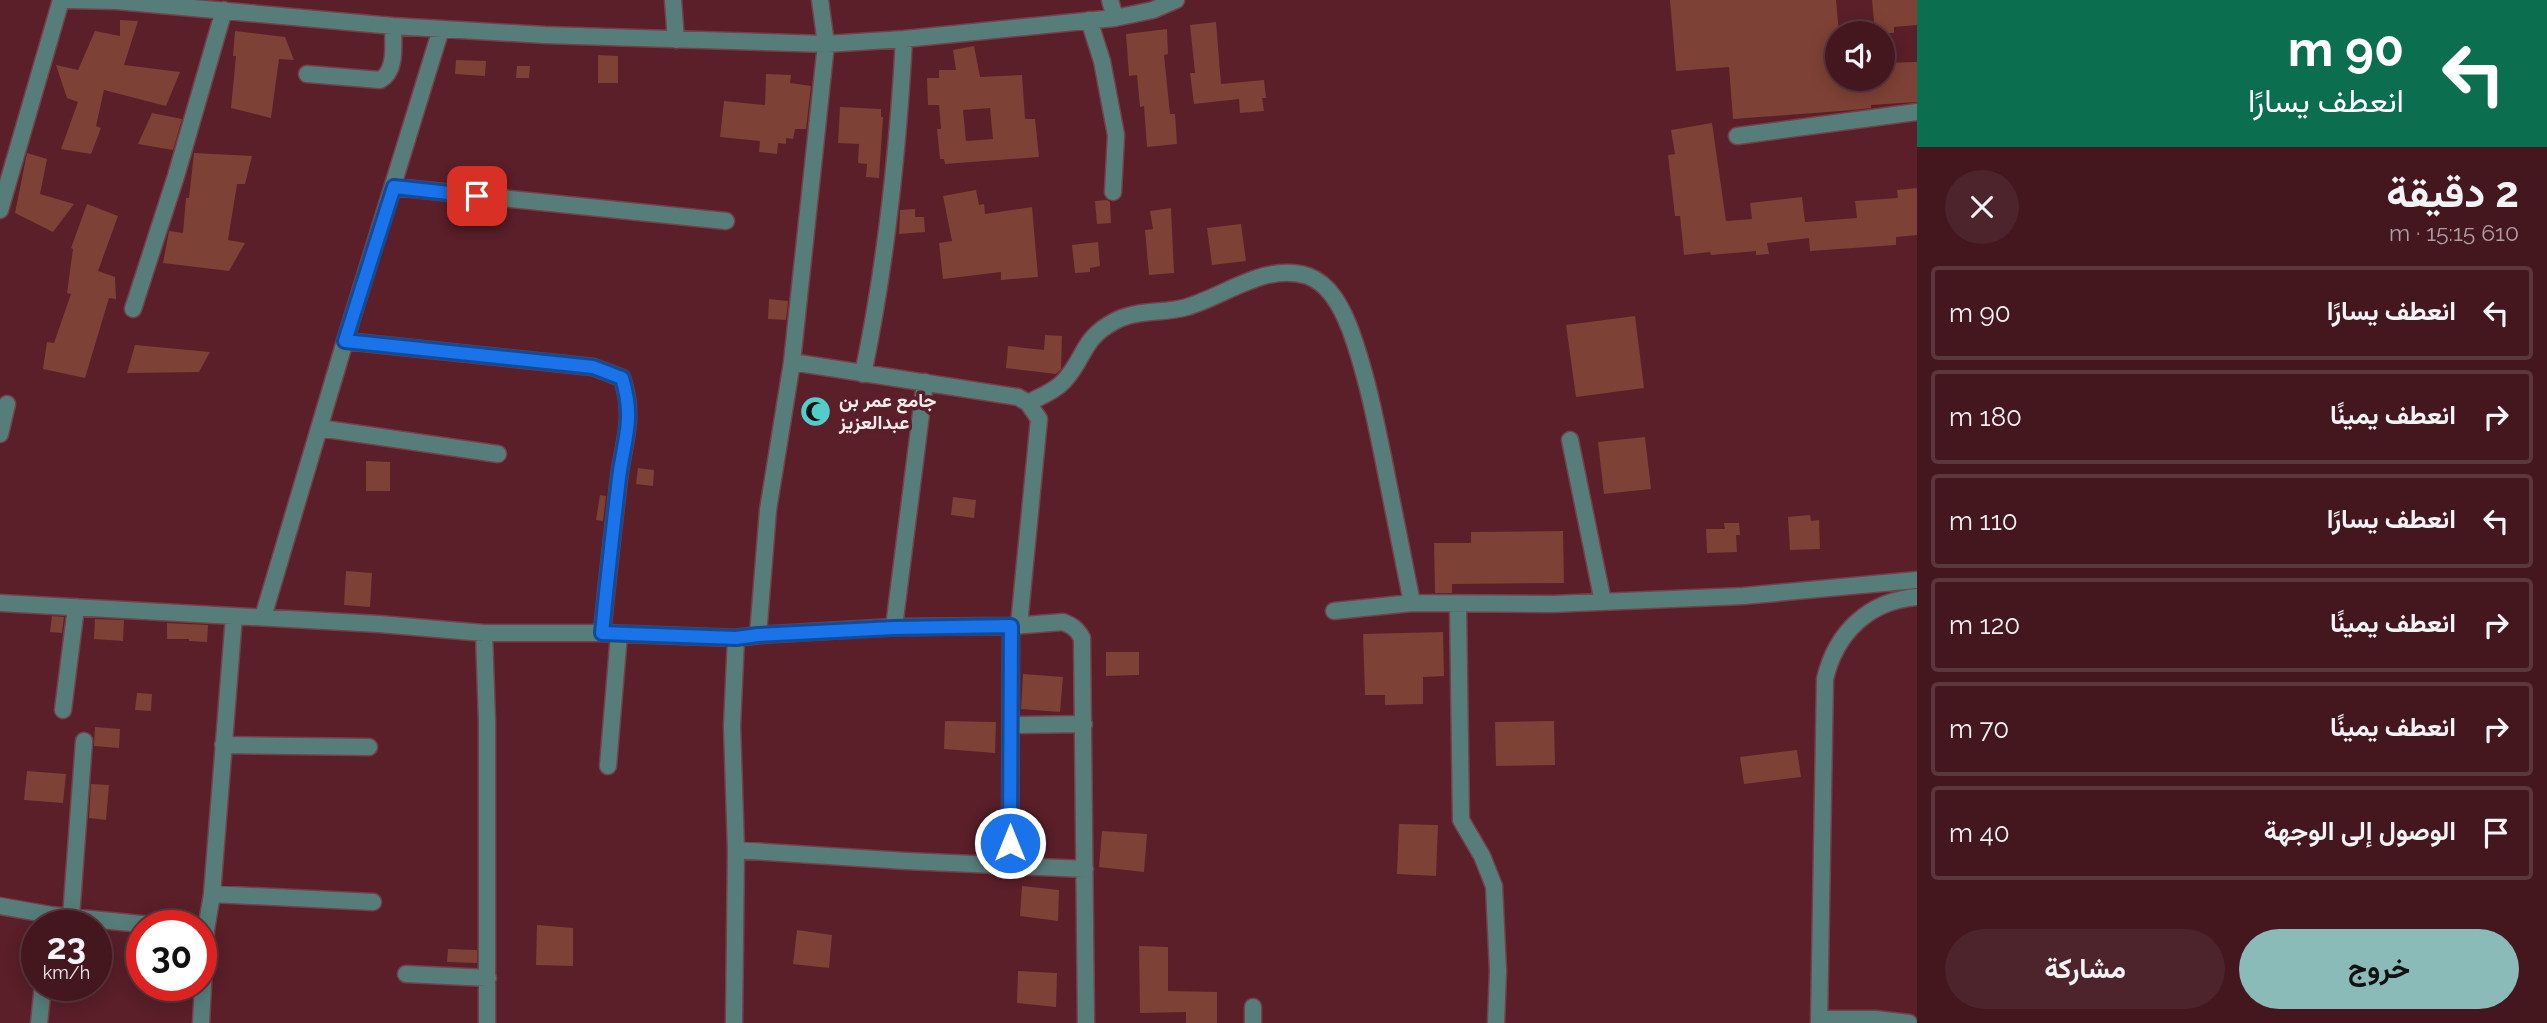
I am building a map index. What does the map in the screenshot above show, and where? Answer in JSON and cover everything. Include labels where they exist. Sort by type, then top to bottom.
[{"type":"street","points":[[0,210],[61,0]]},
{"type":"street","points":[[68,0],[235,7],[442,29],[826,44],[1115,18],[1153,10],[1176,0]]},
{"type":"street","points":[[673,0],[676,40]]},
{"type":"street","points":[[758,635],[768,510],[792,362],[826,44],[820,0]]},
{"type":"street","points":[[1110,0],[1115,18]]},
{"type":"street","points":[[133,309],[235,7]]},
{"type":"street","points":[[1089,20],[1102,61],[1116,135],[1113,192]]},
{"type":"street","points":[[307,75],[380,80],[388,76],[391,69],[394,26]]},
{"type":"street","points":[[263,617],[442,29]]},
{"type":"street","points":[[863,374],[877,304],[900,120],[904,39]]},
{"type":"street","points":[[1738,136],[1917,112]]},
{"type":"street","points":[[394,187],[726,221]]},
{"type":"street","points":[[1028,403],[1058,387],[1067,378],[1092,336],[1127,315],[1188,306],[1255,278],[1277,274],[1309,276],[1324,284],[1349,327],[1372,405],[1412,603]]},
{"type":"street","points":[[345,341],[593,367],[622,378],[629,399],[628,430],[620,471],[602,633]]},
{"type":"street","points":[[792,362],[1018,397],[1028,403],[1039,419],[1015,626],[1010,866]]},
{"type":"street","points":[[894,628],[925,383]]},
{"type":"street","points":[[0,435],[7,404]]},
{"type":"street","points":[[319,428],[498,454]]},
{"type":"street","points":[[1570,440],[1603,602]]},
{"type":"street","points":[[1334,611],[1412,603],[1527,605],[1744,596],[1917,580]]},
{"type":"street","points":[[1909,1023],[1862,1018],[1819,1021],[1823,693],[1826,672],[1841,639],[1860,618],[1897,599],[1917,597]]},
{"type":"street","points":[[0,603],[263,617],[484,633],[602,633],[736,638],[894,628],[1015,626],[1063,622],[1077,629],[1082,638],[1086,1023]]},
{"type":"street","points":[[1458,604],[1461,820],[1486,864],[1494,886],[1498,971],[1496,1023]]},
{"type":"street","points":[[63,710],[76,607]]},
{"type":"street","points":[[208,910],[212,894],[234,616]]},
{"type":"street","points":[[484,633],[487,1023]]},
{"type":"street","points":[[608,766],[619,634]]},
{"type":"street","points":[[734,1023],[736,850],[732,726],[736,638]]},
{"type":"street","points":[[1011,725],[1084,724]]},
{"type":"street","points":[[72,910],[84,741]]},
{"type":"street","points":[[223,745],[369,747]]},
{"type":"street","points":[[736,850],[1085,869]]},
{"type":"street","points":[[212,894],[373,902]]},
{"type":"street","points":[[0,906],[21,912]]},
{"type":"street","points":[[406,974],[488,978]]},
{"type":"street","points":[[39,1023],[41,1001]]},
{"type":"street","points":[[201,1023],[202,1001]]},
{"type":"building","points":[[1670,0],[1836,0],[1838,21],[1825,21],[1825,91],[1895,91],[1895,63],[1917,62],[1917,102],[1733,119],[1729,67],[1676,71]]},
{"type":"building","points":[[1872,0],[1917,0],[1917,25],[1895,27],[1895,21],[1874,21]]},
{"type":"building","points":[[120,20],[138,21],[124,65],[180,72],[166,106],[104,90],[96,126],[101,128],[91,154],[61,149],[78,102],[67,98],[56,65],[78,70],[95,31],[120,36]]},
{"type":"building","points":[[1216,22],[1221,84],[1264,80],[1264,111],[1240,113],[1239,99],[1194,104],[1190,73],[1195,73],[1190,25]]},
{"type":"building","points":[[1167,29],[1168,54],[1164,55],[1170,114],[1175,114],[1177,144],[1147,147],[1144,106],[1140,107],[1137,75],[1129,76],[1126,34]]},
{"type":"building","points":[[235,31],[285,37],[294,60],[279,59],[271,118],[231,108],[236,56],[233,56]]},
{"type":"building","points":[[974,46],[980,77],[1022,75],[1025,119],[1035,119],[1039,157],[945,164],[944,159],[940,159],[937,129],[941,129],[939,105],[928,105],[927,78],[939,78],[939,70],[956,70],[953,50]],"holes":[[[990,108],[993,139],[966,141],[963,110]]]},
{"type":"building","points":[[598,55],[618,56],[618,83],[598,83]]},
{"type":"building","points":[[456,60],[486,61],[485,76],[455,74]]},
{"type":"building","points":[[517,66],[530,66],[529,78],[516,78]]},
{"type":"building","points":[[766,74],[791,75],[790,83],[811,86],[806,129],[795,129],[793,139],[786,138],[786,144],[778,143],[777,154],[759,152],[760,141],[720,137],[724,101],[765,105]]},
{"type":"building","points":[[840,107],[881,109],[883,117],[879,178],[866,177],[867,164],[858,163],[859,144],[838,143]]},
{"type":"building","points":[[152,113],[182,119],[173,150],[138,144]]},
{"type":"building","points":[[1712,123],[1726,221],[1752,219],[1750,203],[1802,197],[1805,222],[1857,218],[1855,201],[1898,198],[1897,190],[1917,188],[1917,235],[1896,237],[1896,245],[1810,251],[1809,238],[1767,243],[1769,254],[1756,255],[1756,251],[1684,255],[1680,216],[1675,216],[1668,155],[1675,154],[1671,130]]},
{"type":"building","points":[[27,153],[47,159],[40,194],[74,204],[53,232],[15,213]]},
{"type":"building","points":[[194,153],[252,156],[245,184],[237,184],[228,240],[245,243],[229,271],[163,263],[169,231],[183,233]]},
{"type":"building","points":[[976,190],[979,205],[984,204],[985,214],[1032,207],[1038,277],[1001,280],[1001,272],[943,279],[939,243],[952,241],[943,196]]},
{"type":"building","points":[[1095,201],[1110,202],[1111,223],[1097,224]]},
{"type":"building","points":[[87,204],[118,216],[98,271],[115,277],[116,299],[109,298],[85,378],[43,369],[47,342],[54,343],[71,294],[67,293],[71,248]]},
{"type":"building","points":[[1171,208],[1174,273],[1149,275],[1145,230],[1153,229],[1150,211]]},
{"type":"building","points":[[915,209],[915,217],[924,217],[925,232],[899,234],[900,210]]},
{"type":"building","points":[[1241,224],[1246,261],[1212,265],[1207,228]]},
{"type":"building","points":[[1098,242],[1100,266],[1090,268],[1090,272],[1075,273],[1072,245]]},
{"type":"building","points":[[769,299],[788,301],[786,320],[768,319]]},
{"type":"building","points":[[1635,316],[1644,388],[1576,397],[1566,325]]},
{"type":"building","points":[[1045,335],[1062,336],[1061,369],[1056,374],[1006,368],[1008,346],[1044,350]]},
{"type":"building","points":[[135,345],[210,352],[199,372],[127,373]]},
{"type":"building","points":[[1645,437],[1651,489],[1604,494],[1598,442]]},
{"type":"building","points":[[366,461],[390,462],[390,491],[366,491]]},
{"type":"building","points":[[638,468],[654,470],[653,486],[636,484]]},
{"type":"building","points":[[600,495],[606,496],[603,521],[596,520]]},
{"type":"building","points":[[953,497],[976,500],[974,518],[951,515]]},
{"type":"building","points":[[1810,515],[1811,521],[1819,520],[1820,549],[1790,550],[1788,517]]},
{"type":"building","points":[[1724,523],[1739,523],[1740,535],[1736,535],[1737,552],[1707,553],[1706,529],[1725,529]]},
{"type":"building","points":[[1563,531],[1564,583],[1452,584],[1452,593],[1435,593],[1434,543],[1471,543],[1471,532]]},
{"type":"building","points":[[346,571],[372,573],[370,607],[344,605]]},
{"type":"building","points":[[52,616],[64,617],[62,633],[50,632]]},
{"type":"building","points":[[95,619],[124,620],[123,641],[94,639]]},
{"type":"building","points":[[167,623],[208,625],[207,642],[167,639]]},
{"type":"building","points":[[1443,632],[1444,676],[1423,677],[1423,704],[1385,705],[1385,695],[1365,695],[1363,634]]},
{"type":"building","points":[[1106,652],[1139,652],[1139,675],[1106,676]]},
{"type":"building","points":[[1023,674],[1063,677],[1060,712],[1021,709]]},
{"type":"building","points":[[137,693],[152,694],[151,711],[135,710]]},
{"type":"building","points":[[945,721],[996,722],[995,753],[944,749]]},
{"type":"building","points":[[1554,721],[1555,765],[1496,766],[1495,722]]},
{"type":"building","points":[[95,727],[120,729],[119,748],[94,746]]},
{"type":"building","points":[[1797,750],[1801,777],[1744,784],[1740,757]]},
{"type":"building","points":[[27,771],[66,774],[63,803],[24,800]]},
{"type":"building","points":[[91,784],[109,785],[106,820],[89,818]]},
{"type":"building","points":[[1399,824],[1438,825],[1436,876],[1397,874]]},
{"type":"building","points":[[1102,831],[1147,834],[1144,872],[1099,867]]},
{"type":"building","points":[[1022,886],[1059,890],[1058,921],[1020,916]]},
{"type":"building","points":[[537,925],[573,928],[573,966],[536,965]]},
{"type":"building","points":[[797,930],[832,935],[829,968],[793,964]]},
{"type":"building","points":[[1139,946],[1168,947],[1168,991],[1217,992],[1217,1023],[1186,1023],[1186,1012],[1140,1013]]},
{"type":"building","points":[[448,949],[477,950],[477,963],[447,962]]},
{"type":"building","points":[[1018,971],[1057,973],[1056,1007],[1017,1003]]},
{"type":"place","name":"جامع عمر بن عبدالعزيز","points":[[816,411]]},
{"type":"route","points":[[477,196],[394,187],[345,341],[593,367],[622,378],[629,399],[628,430],[620,471],[602,633],[736,638],[894,628],[1011,626],[1010,843]]}]
